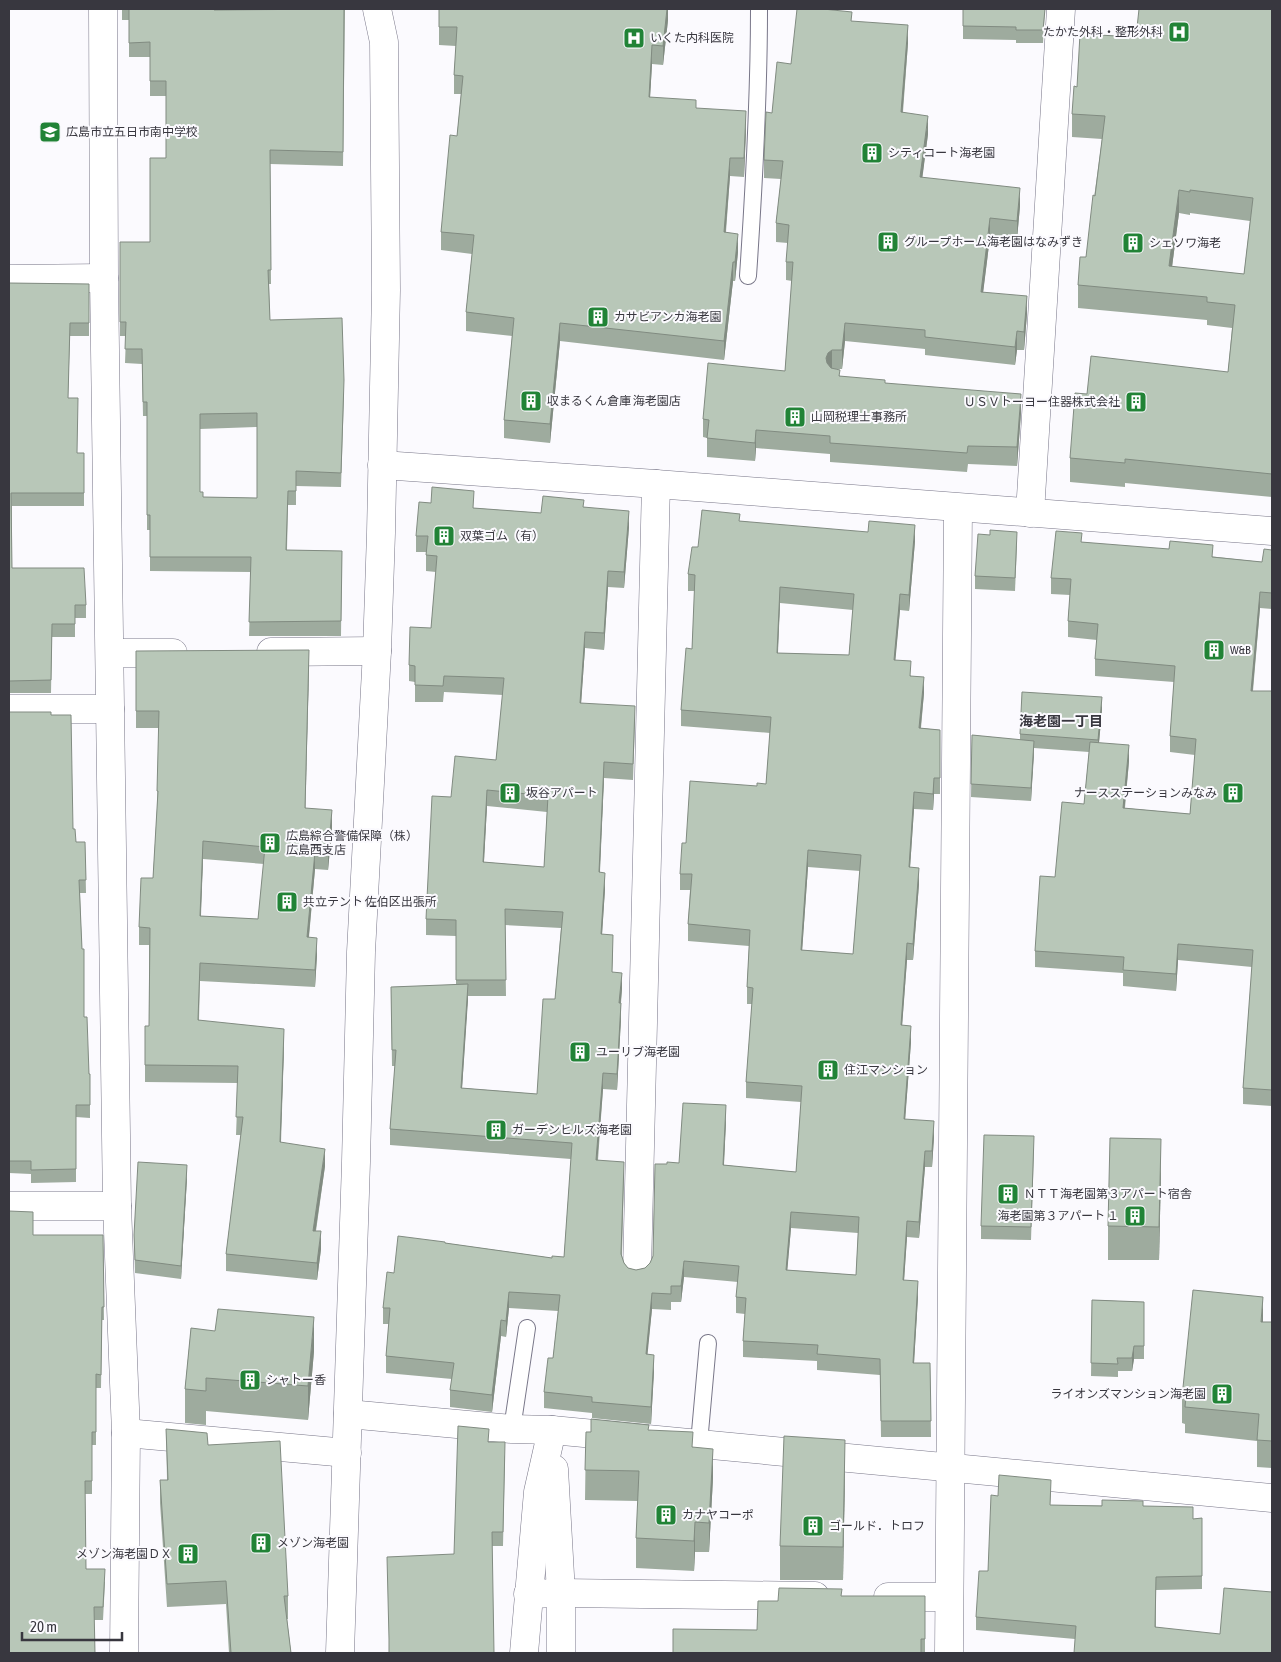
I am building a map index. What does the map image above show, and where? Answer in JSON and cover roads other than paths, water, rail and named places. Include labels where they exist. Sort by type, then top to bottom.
[{"type":"street","points":[[102,9],[117,1206],[126,1434],[124,1653]]},
{"type":"street","points":[[340,1653],[356,1172],[361,952],[382,532],[386,290],[384,42],[377,9]]},
{"type":"street","points":[[1030,513],[1028,398],[1062,9]]},
{"type":"street","points":[[9,278],[104,278]]},
{"type":"street","points":[[382,465],[656,484],[1272,532]]},
{"type":"street","points":[[636,1271],[656,484]]},
{"type":"street","points":[[949,1653],[958,508]]},
{"type":"street","points":[[248,652],[377,651]]},
{"type":"street","points":[[110,653],[199,652]]},
{"type":"street","points":[[9,709],[110,709]]},
{"type":"street","points":[[9,1206],[117,1206]]},
{"type":"street","points":[[348,1414],[698,1443],[1272,1498]]},
{"type":"street","points":[[552,1430],[561,1593],[561,1653]]},
{"type":"street","points":[[524,1653],[538,1492],[552,1430]]},
{"type":"street","points":[[126,1434],[347,1453]]},
{"type":"street","points":[[528,1594],[950,1598]]},
{"type":"lane","points":[[748,276],[756,134],[759,9]]},
{"type":"lane","points":[[512,1429],[527,1328]]},
{"type":"lane","points":[[698,1443],[708,1343]]},
{"type":"place","name":"たかた外科・整形外科","points":[[1179,32]]},
{"type":"place","name":"いくた内科医院","points":[[634,38]]},
{"type":"place","name":"広島市立五日市南中学校","points":[[50,132]]},
{"type":"place","name":"シティコート海老園","points":[[872,153]]},
{"type":"place","name":"グループホーム海老園はなみずき","points":[[888,242]]},
{"type":"place","name":"シェソワ海老","points":[[1133,243]]},
{"type":"place","name":"カサビアンカ海老園","points":[[598,317]]},
{"type":"place","name":"収まるくん倉庫 海老園店","points":[[531,401]]},
{"type":"place","name":"ＵＳＶトーヨー住器株式会社","points":[[1136,402]]},
{"type":"place","name":"山岡税理士事務所","points":[[795,417]]},
{"type":"place","name":"双葉ゴム（有）","points":[[444,536]]},
{"type":"place","name":"W&B","points":[[1214,650]]},
{"type":"place","name":"坂谷アパート","points":[[510,793]]},
{"type":"place","name":"ナースステーションみなみ","points":[[1233,793]]},
{"type":"place","name":"広島綜合警備保障（株） 広島西支店","points":[[270,843]]},
{"type":"place","name":"共立テント 佐伯区出張所","points":[[287,902]]},
{"type":"place","name":"ユーリブ海老園","points":[[580,1052]]},
{"type":"place","name":"住江マンション","points":[[828,1070]]},
{"type":"place","name":"ガーデンヒルズ海老園","points":[[496,1130]]},
{"type":"place","name":"ＮＴＴ海老園第３アパート宿舎","points":[[1008,1194]]},
{"type":"place","name":"海老園第３アパート １","points":[[1135,1216]]},
{"type":"place","name":"シャトー香","points":[[250,1380]]},
{"type":"place","name":"ライオンズマンション海老園","points":[[1222,1394]]},
{"type":"place","name":"カナヤコーポ","points":[[666,1515]]},
{"type":"place","name":"ゴールド．トロフ","points":[[813,1526]]},
{"type":"place","name":"メゾン海老園","points":[[261,1543]]},
{"type":"place","name":"メゾン海老園ＤＸ","points":[[188,1554]]},
{"type":"district","name":"海老園一丁目","points":[[1061,721]]}]
